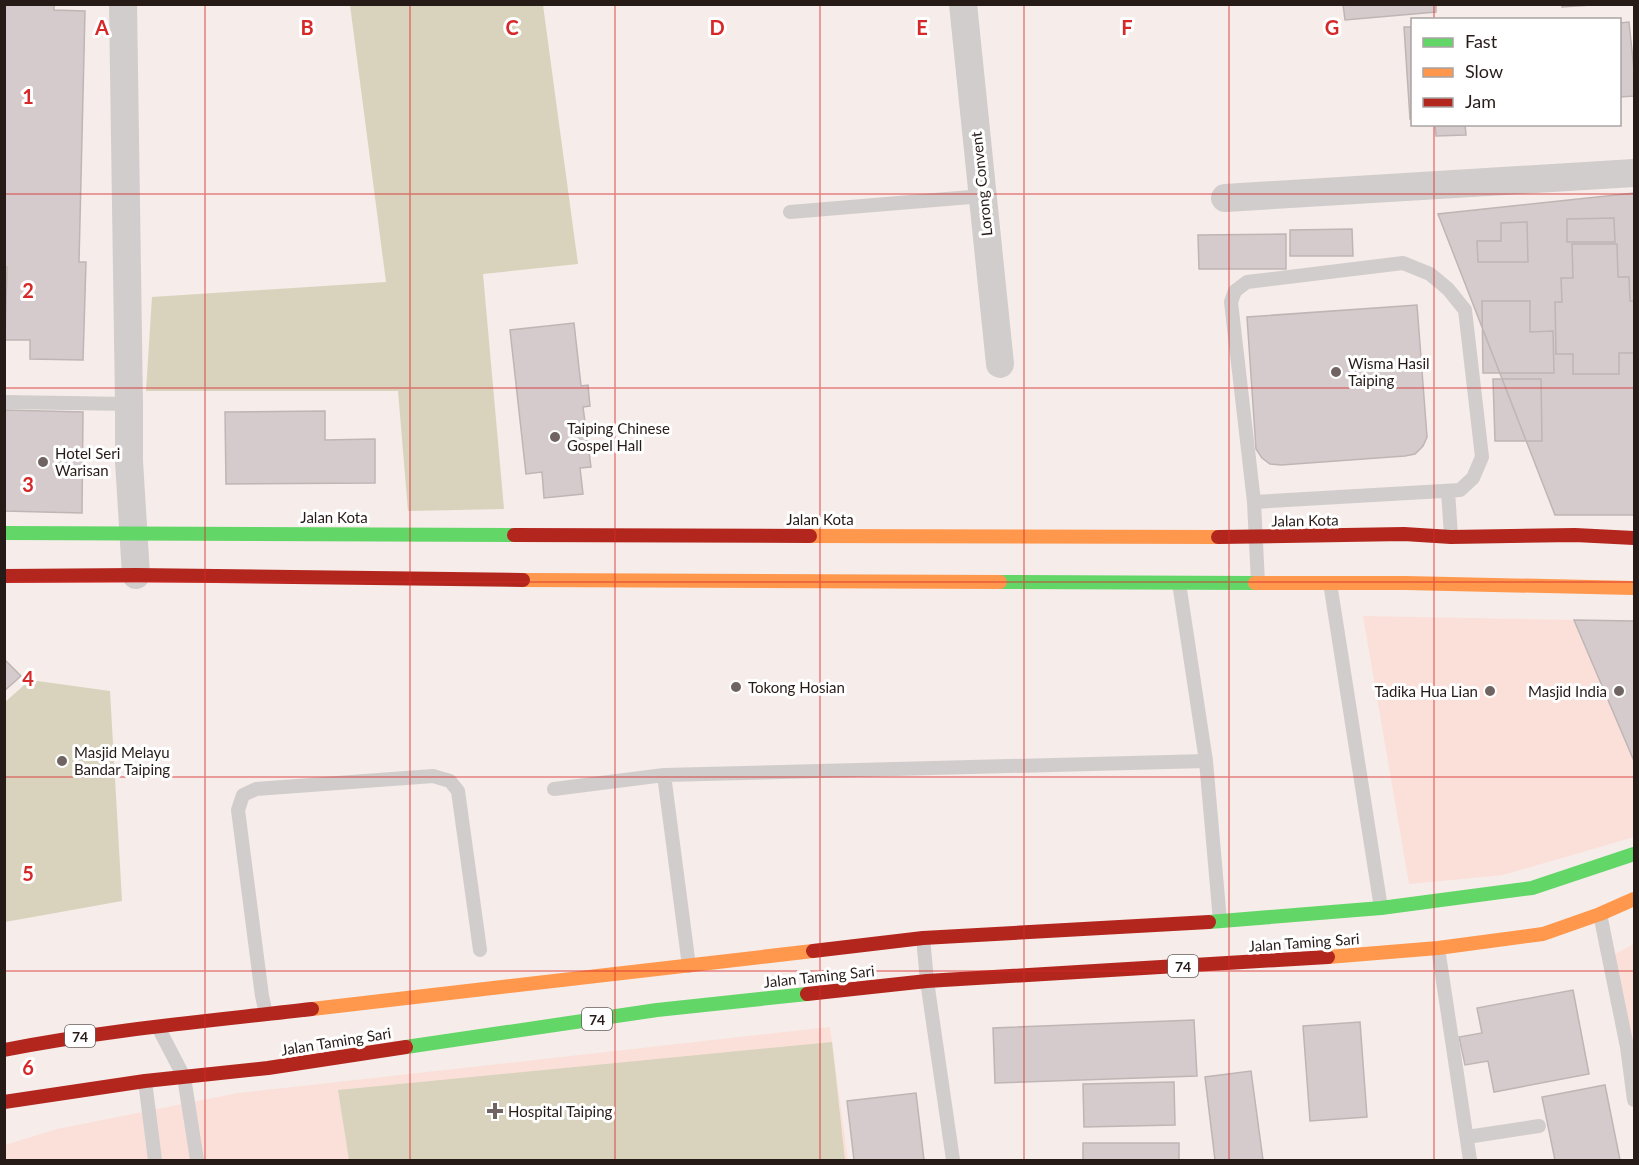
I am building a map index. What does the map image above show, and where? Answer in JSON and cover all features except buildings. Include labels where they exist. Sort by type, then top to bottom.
[{"type":"main road","name":"Jalan Kota","points":[[4,533],[1257,537],[1404,534],[1451,537],[1575,535],[1635,538]]},
{"type":"main road","points":[[4,576],[1406,583],[1635,588]]},
{"type":"main road","name":"Jalan Taming Sari","points":[[4,1050],[52,1040],[157,1025],[923,938],[1220,921],[1381,908],[1532,888],[1635,854]]},
{"type":"main road","name":"Jalan Taming Sari","points":[[4,1102],[145,1081],[268,1068],[657,1010],[927,981],[1333,957],[1438,948],[1543,934],[1635,899]]},
{"type":"street","points":[[123,4],[129,461],[136,575]]},
{"type":"street","name":"Lorong Convent","points":[[963,4],[1000,364]]},
{"type":"street","points":[[1225,198],[1635,173]]},
{"type":"lane","points":[[790,212],[983,196]]},
{"type":"lane","points":[[1254,502],[1460,490],[1473,478],[1482,457],[1465,310],[1448,289],[1430,274],[1403,263],[1247,282],[1235,291],[1231,302],[1254,502],[1258,583]]},
{"type":"lane","points":[[4,402],[129,404]]},
{"type":"lane","points":[[1448,491],[1451,537]]},
{"type":"lane","points":[[1179,583],[1206,761],[1220,921]]},
{"type":"lane","points":[[1330,583],[1381,908]]},
{"type":"lane","points":[[554,789],[664,775],[1206,761]]},
{"type":"lane","points":[[664,775],[689,966]]},
{"type":"lane","points":[[266,1014],[238,810],[243,795],[256,789],[433,776],[450,781],[458,791],[480,950]]},
{"type":"lane","points":[[1600,914],[1635,1101]]},
{"type":"lane","points":[[923,938],[952,1161]]},
{"type":"lane","points":[[1438,948],[1470,1161]]},
{"type":"lane","points":[[157,1025],[184,1077],[197,1161]]},
{"type":"lane","points":[[145,1081],[155,1161]]},
{"type":"lane","points":[[1467,1137],[1539,1126]]},
{"type":"shaded area","points":[[350,5],[543,5],[578,264],[483,274],[504,509],[408,511],[398,391],[146,391],[152,297],[386,282]]},
{"type":"shaded area","name":"Tadika Hua Lian","points":[[1363,616],[1574,620],[1634,761],[1634,837],[1503,875],[1409,884]]},
{"type":"shaded area","name":"Masjid Melayu Bandar Taiping","points":[[30,680],[110,691],[122,901],[5,922],[5,702]]},
{"type":"shaded area","points":[[1634,944],[1634,1090],[1609,957]]},
{"type":"shaded area","name":"Hospital Taiping","points":[[830,1027],[848,1160],[5,1160],[5,1145],[57,1129],[238,1093]]},
{"type":"shaded area","name":"Hospital Taiping","points":[[832,1042],[845,1160],[349,1160],[338,1090]]},
{"type":"traffic: fast","points":[[4,533],[514,535]]},
{"type":"traffic: fast","points":[[1000,582],[1255,583]]},
{"type":"traffic: fast","points":[[1209,922],[1381,908],[1532,888],[1634,854]]},
{"type":"traffic: fast","points":[[406,1047],[657,1010],[807,994]]},
{"type":"traffic: slow","points":[[810,536],[1218,537]]},
{"type":"traffic: slow","points":[[523,580],[1000,582]]},
{"type":"traffic: slow","points":[[1255,583],[1406,583],[1634,588]]},
{"type":"traffic: slow","points":[[1328,957],[1438,948],[1543,934],[1634,899]]},
{"type":"traffic: slow","points":[[312,1009],[813,951]]},
{"type":"traffic: jam","points":[[1218,537],[1404,534],[1451,537],[1575,535],[1634,538]]},
{"type":"traffic: jam","points":[[514,535],[810,536]]},
{"type":"traffic: jam","points":[[4,576],[136,575],[523,580]]},
{"type":"traffic: jam","points":[[813,951],[923,938],[1209,922]]},
{"type":"traffic: jam","points":[[807,994],[927,981],[1328,957]]},
{"type":"traffic: jam","points":[[4,1050],[119,1031],[312,1009]]},
{"type":"traffic: jam","points":[[4,1102],[145,1081],[268,1068],[406,1047]]},
{"type":"place","name":"Wisma Hasil Taiping","points":[[1336,372]]},
{"type":"place","name":"Taiping Chinese Gospel Hall","points":[[555,437]]},
{"type":"place","name":"Hotel Seri Warisan","points":[[43,462]]},
{"type":"place","name":"Tokong Hosian","points":[[736,687]]},
{"type":"place","name":"Tadika Hua Lian","points":[[1490,691]]},
{"type":"place","name":"Masjid India","points":[[1619,691]]},
{"type":"place","name":"Masjid Melayu Bandar Taiping","points":[[62,761]]},
{"type":"place","name":"Hospital Taiping","points":[[495,1111]]}]
